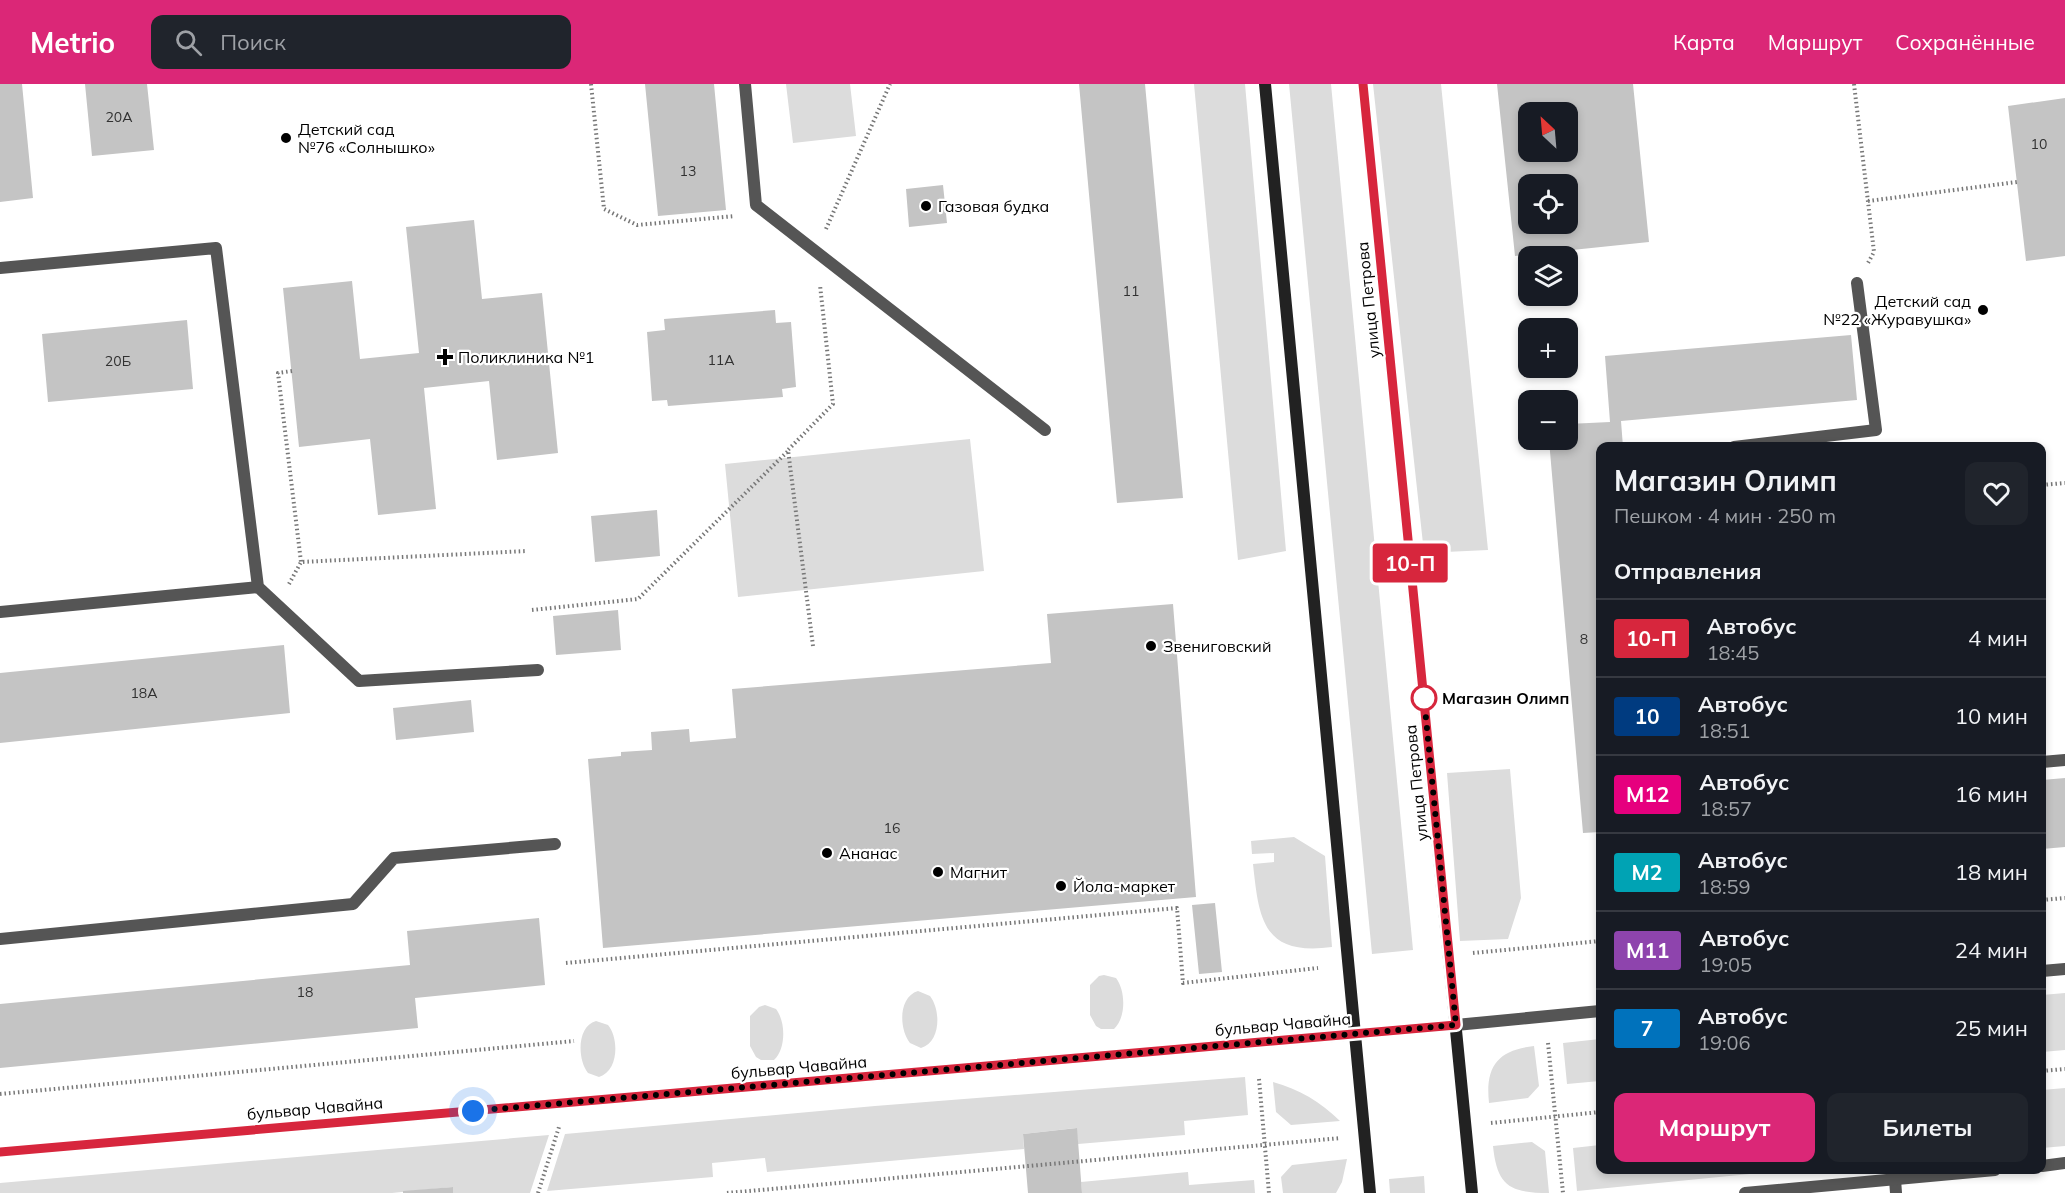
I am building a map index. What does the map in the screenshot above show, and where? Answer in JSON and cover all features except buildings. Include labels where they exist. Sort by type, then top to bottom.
[{"type":"main road","points":[[1265,84],[1370,1193]]},
{"type":"main road","name":"улица Петрова","points":[[1363,84],[1472,1193]]},
{"type":"main road","name":"бульвар Чавайна","points":[[1356,1034],[1456,1025]]},
{"type":"street","points":[[745,84],[756,205],[1045,430]]},
{"type":"street","points":[[0,268],[216,248],[258,586],[359,681],[538,670]]},
{"type":"street","points":[[1776,442],[1876,430],[1857,283]]},
{"type":"street","points":[[0,612],[258,586]]},
{"type":"street","points":[[2046,762],[2065,760]]},
{"type":"street","points":[[0,939],[353,904],[394,858],[555,844]]},
{"type":"street","points":[[2046,971],[2065,969]]},
{"type":"street","name":"бульвар Чавайна","points":[[1456,1025],[1596,1011]]},
{"type":"street","name":"бульвар Чавайна","points":[[0,1152],[1356,1034]]},
{"type":"street","points":[[2046,1165],[2065,1163]]},
{"type":"street","points":[[1745,1193],[1951,1174]]},
{"type":"street","points":[[1895,1179],[1896,1193]]},
{"type":"path","points":[[591,84],[604,209],[637,225],[767,214]]},
{"type":"path","points":[[532,610],[638,599],[832,404],[816,252],[890,84]]},
{"type":"path","points":[[1854,84],[1874,252],[1857,283]]},
{"type":"path","points":[[1868,201],[2017,182]]},
{"type":"path","points":[[278,606],[301,562],[278,373],[292,372]]},
{"type":"path","points":[[788,450],[813,646]]},
{"type":"path","points":[[2046,485],[2065,483]]},
{"type":"path","points":[[301,562],[527,551]]},
{"type":"path","points":[[2046,900],[2065,898]]},
{"type":"path","points":[[566,963],[1177,908],[1183,983],[1318,968]]},
{"type":"path","points":[[1471,953],[1596,941]]},
{"type":"path","points":[[0,1094],[574,1041]]},
{"type":"path","points":[[1548,1043],[1563,1193]]},
{"type":"path","points":[[2046,1071],[2065,1069]]},
{"type":"path","points":[[1258,1079],[1269,1193]]},
{"type":"path","points":[[538,1193],[567,1103]]},
{"type":"path","points":[[1491,1123],[1596,1112]]},
{"type":"path","points":[[728,1193],[1344,1138]]},
{"type":"shaded area","points":[[786,84],[850,84],[856,136],[793,143]]},
{"type":"shaded area","points":[[1194,84],[1245,84],[1286,551],[1238,560]]},
{"type":"shaded area","points":[[1289,84],[1331,84],[1413,950],[1372,954]]},
{"type":"shaded area","points":[[1373,84],[1441,84],[1488,550],[1424,553]]},
{"type":"shaded area","points":[[970,439],[984,571],[738,597],[725,464]]},
{"type":"shaded area","points":[[1510,769],[1521,898],[1508,939],[1460,941],[1447,773]]},
{"type":"shaded area","points":[[1294,837],[1325,856],[1332,947],[1291,946],[1278,939],[1269,930],[1262,917],[1253,864],[1274,862],[1274,853],[1252,854],[1251,841]]},
{"type":"shaded area","points":[[1099,976],[1116,978],[1122,990],[1123,1011],[1114,1029],[1101,1029],[1096,1026],[1090,1015],[1090,985]]},
{"type":"shaded area","points":[[918,991],[930,996],[934,1002],[937,1017],[936,1033],[928,1045],[921,1048],[910,1043],[902,1022],[907,1000],[911,994]]},
{"type":"shaded area","points":[[2065,993],[2065,1050],[2046,1052],[2046,995]]},
{"type":"shaded area","points":[[765,1005],[776,1009],[782,1021],[783,1042],[774,1060],[761,1060],[756,1057],[750,1046],[750,1016],[759,1007]]},
{"type":"shaded area","points":[[596,1021],[608,1025],[612,1031],[615,1046],[614,1061],[606,1074],[599,1077],[588,1073],[584,1067],[581,1052],[585,1029]]},
{"type":"shaded area","points":[[1596,1039],[1596,1081],[1567,1084],[1563,1043]]},
{"type":"shaded area","points":[[1534,1046],[1539,1086],[1528,1098],[1489,1103],[1489,1079],[1496,1062],[1511,1051]]},
{"type":"shaded area","points":[[1245,1077],[1248,1115],[1184,1121],[1185,1135],[1078,1144],[1076,1128],[1023,1134],[1024,1149],[767,1172],[765,1158],[712,1163],[713,1177],[547,1191],[565,1134],[875,1106]]},
{"type":"shaded area","points":[[1273,1082],[1309,1097],[1340,1121],[1291,1125],[1276,1112]]},
{"type":"shaded area","points":[[2065,1088],[2065,1146],[2046,1148],[2046,1090]]},
{"type":"shaded area","points":[[549,1135],[530,1193],[453,1193],[452,1187],[392,1193],[0,1193],[0,1183]]},
{"type":"shaded area","points":[[1532,1142],[1545,1151],[1549,1193],[1515,1189],[1502,1178],[1498,1170],[1493,1146]]},
{"type":"shaded area","points":[[1596,1145],[1596,1174],[1749,1174],[1577,1191],[1573,1148]]},
{"type":"shaded area","points":[[1347,1159],[1342,1182],[1336,1193],[1283,1193],[1281,1177],[1292,1165]]},
{"type":"shaded area","points":[[1188,1172],[1189,1185],[1254,1180],[1255,1193],[1082,1193],[1081,1182]]},
{"type":"shaded area","points":[[1424,1176],[1425,1193],[1390,1193],[1389,1179]]},
{"type":"bus line","name":"10-П","points":[[0,1152],[1456,1025],[1363,84]]},
{"type":"place","name":"Детский сад №76 «Солнышко»","points":[[286,138]]},
{"type":"place","name":"Газовая будка","points":[[926,206]]},
{"type":"place","name":"Детский сад №22 «Журавушка»","points":[[1983,310]]},
{"type":"place","name":"Поликлиника №1","points":[[445,357]]},
{"type":"place","name":"Звениговский","points":[[1151,646]]},
{"type":"place","name":"Магазин Олимп","points":[[1424,698]]},
{"type":"place","name":"Ананас","points":[[827,853]]},
{"type":"place","name":"Магнит","points":[[938,872]]},
{"type":"place","name":"Йола-маркет","points":[[1061,886]]},
{"type":"route","points":[[473,1111],[1456,1025],[1424,698]]}]
